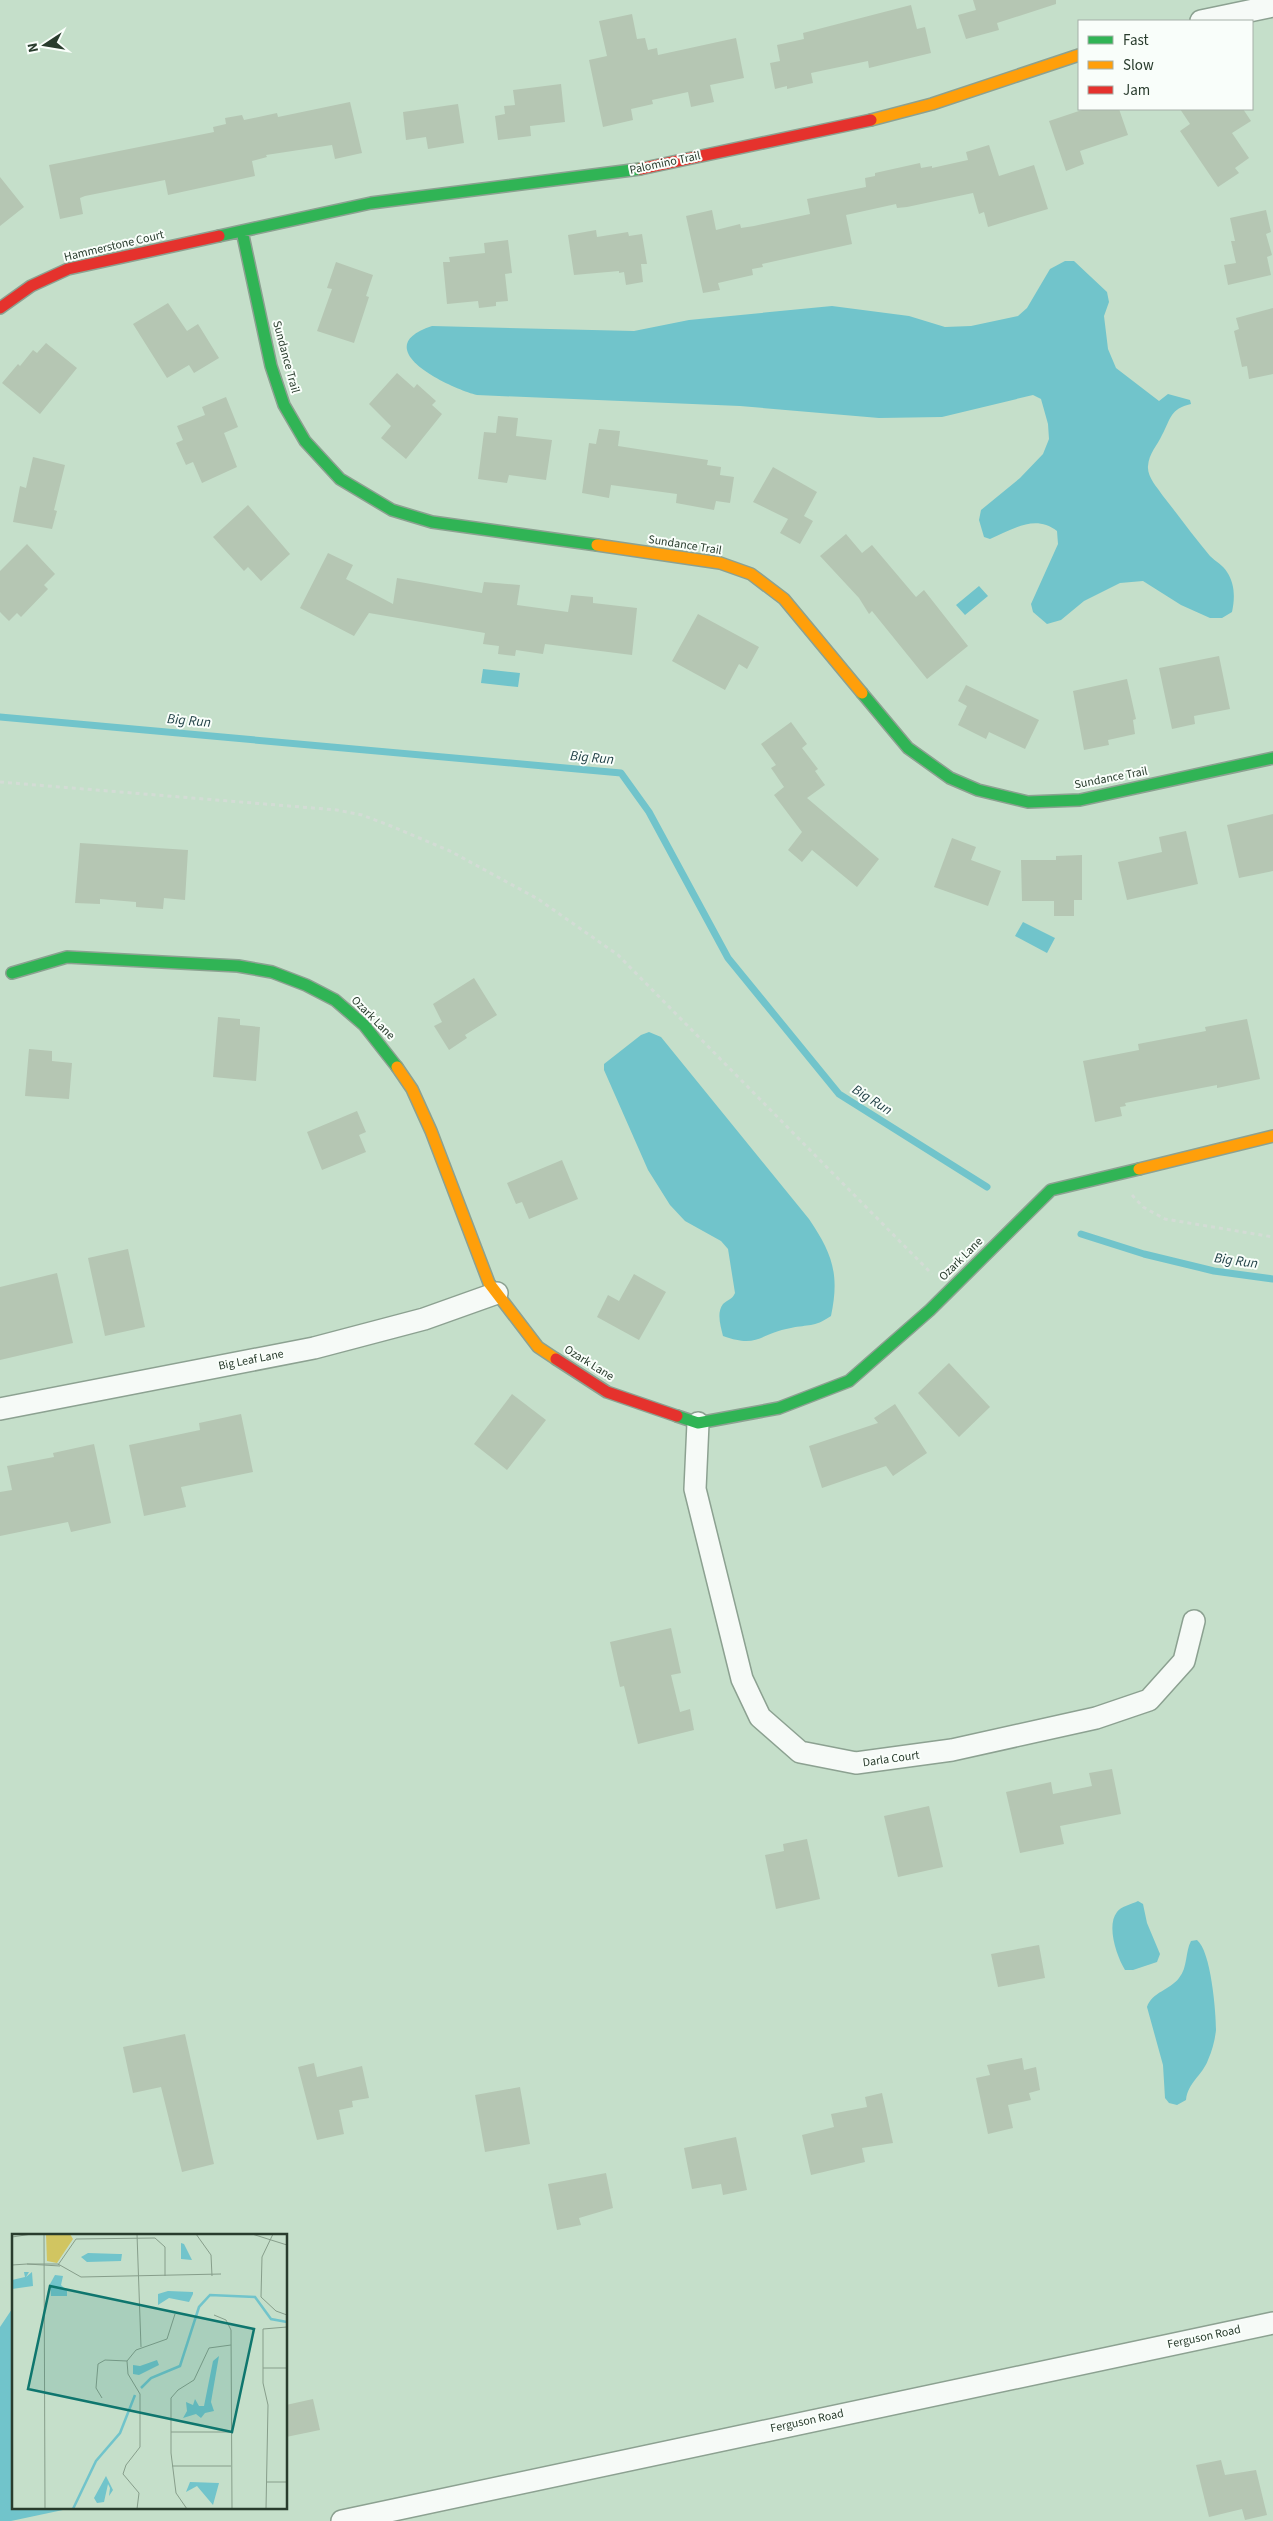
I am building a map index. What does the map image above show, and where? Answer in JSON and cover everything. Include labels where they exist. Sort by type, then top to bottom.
[{"type":"street","points":[[1206,20],[1273,6]]},
{"type":"street","name":"Palomino Trail","points":[[242,231],[371,203],[638,169],[883,117],[932,104],[1078,55]]},
{"type":"street","name":"Hammerstone Court","points":[[0,308],[31,286],[68,269],[242,231]]},
{"type":"street","name":"Sundance Trail","points":[[242,231],[271,366],[284,405],[305,441],[340,478],[392,510],[432,522],[720,563],[751,574],[784,599],[908,748],[950,778],[978,790],[1028,802],[1080,800],[1273,758]]},
{"type":"street","name":"Ozark Lane","points":[[12,972],[67,957],[238,966],[272,972],[306,985],[335,1000],[370,1032],[387,1052],[412,1089],[431,1131],[489,1283],[538,1347],[607,1392],[698,1423],[779,1408],[849,1381],[948,1291],[1051,1190],[1273,1136]]},
{"type":"street","name":"Big Leaf Lane","points":[[0,1409],[314,1348],[424,1319],[497,1293]]},
{"type":"street","name":"Darla Court","points":[[698,1423],[695,1489],[742,1679],[760,1717],[800,1752],[856,1763],[952,1750],[1096,1718],[1149,1700],[1184,1661],[1194,1621]]},
{"type":"street","name":"Ferguson Road","points":[[342,2521],[1273,2323]]},
{"type":"path","points":[[0,782],[337,810],[362,815],[450,851],[538,899],[618,955],[948,1291]]},
{"type":"path","points":[[1119,1174],[1132,1196],[1143,1208],[1165,1219],[1273,1237]]},
{"type":"water","points":[[1065,261],[1074,261],[1107,292],[1109,302],[1104,316],[1108,349],[1116,368],[1159,401],[1168,394],[1190,400],[1191,404],[1184,406],[1172,415],[1152,453],[1148,470],[1153,482],[1163,496],[1210,556],[1223,567],[1232,581],[1234,596],[1232,612],[1222,618],[1210,618],[1181,605],[1143,581],[1120,583],[1084,601],[1061,620],[1047,624],[1033,612],[1031,604],[1058,544],[1057,531],[1049,526],[1032,523],[990,539],[984,537],[979,520],[981,510],[1020,478],[1043,454],[1049,439],[1048,424],[1041,399],[1033,395],[942,417],[879,418],[740,406],[477,395],[433,376],[419,366],[409,356],[407,345],[414,335],[432,326],[634,331],[689,320],[832,306],[909,316],[945,327],[971,326],[1018,316],[1027,308],[1050,269]]},
{"type":"water","points":[[979,586],[988,596],[965,615],[956,605]]},
{"type":"water","points":[[483,669],[520,673],[518,687],[481,683]]},
{"type":"water","points":[[1023,922],[1055,938],[1047,953],[1015,936]]},
{"type":"water","points":[[649,1032],[661,1037],[817,1231],[832,1264],[834,1276],[835,1288],[831,1316],[825,1320],[815,1324],[781,1330],[759,1339],[744,1341],[723,1336],[720,1320],[721,1308],[735,1293],[728,1249],[721,1241],[685,1221],[670,1205],[648,1170],[604,1070],[604,1064],[641,1035]]},
{"type":"water","points":[[1138,1901],[1143,1904],[1147,1923],[1160,1954],[1157,1962],[1133,1970],[1125,1970],[1116,1950],[1112,1925],[1119,1910]]},
{"type":"water","points":[[1197,1940],[1202,1946],[1209,1969],[1214,1997],[1216,2030],[1212,2049],[1205,2066],[1189,2088],[1186,2100],[1177,2105],[1169,2103],[1165,2098],[1163,2065],[1147,2007],[1157,1994],[1175,1982],[1182,1974],[1191,1941]]},
{"type":"water","points":[[12,2309],[12,2508],[72,2508],[11,2521],[0,2521],[0,2327]]},
{"type":"building","points":[[973,0],[1056,0],[1056,4],[997,23],[999,30],[966,39],[958,15],[976,10]]},
{"type":"building","points":[[911,5],[917,29],[925,27],[931,53],[869,68],[868,61],[811,73],[813,83],[787,89],[787,86],[775,89],[770,63],[780,61],[777,45],[804,39],[803,33]]},
{"type":"building","points":[[632,14],[637,39],[645,38],[648,50],[657,48],[658,55],[736,38],[744,78],[710,85],[714,102],[691,107],[688,92],[652,100],[653,104],[631,109],[633,120],[603,127],[589,60],[607,56],[599,21]]},
{"type":"building","points":[[561,84],[565,122],[530,126],[531,136],[498,140],[495,116],[505,114],[504,106],[515,105],[513,90]]},
{"type":"building","points":[[350,102],[362,153],[335,159],[332,145],[266,155],[267,157],[252,161],[255,176],[168,195],[165,180],[85,196],[80,198],[83,214],[60,219],[49,165],[214,132],[213,127],[226,124],[225,118],[242,115],[244,120],[277,113],[278,117]]},
{"type":"building","points":[[458,104],[464,143],[428,149],[426,137],[406,140],[403,112]]},
{"type":"building","points":[[1082,110],[1119,110],[1128,135],[1080,151],[1084,164],[1066,171],[1049,121]]},
{"type":"building","points":[[1181,110],[1244,110],[1251,121],[1232,133],[1249,158],[1235,168],[1239,173],[1218,187],[1180,131],[1190,124]]},
{"type":"building","points":[[989,145],[999,176],[1034,165],[1048,209],[988,227],[984,212],[979,214],[973,193],[907,207],[897,208],[896,204],[846,215],[852,244],[762,264],[763,267],[752,269],[753,275],[718,283],[720,290],[703,293],[686,216],[712,210],[716,230],[740,224],[741,228],[754,226],[810,214],[807,199],[866,187],[865,178],[875,176],[875,173],[920,163],[921,168],[932,166],[932,168],[968,160],[966,152]]},
{"type":"building","points":[[0,177],[24,207],[0,226]]},
{"type":"building","points":[[1266,210],[1271,232],[1266,234],[1272,255],[1267,257],[1271,275],[1228,285],[1224,265],[1236,263],[1231,241],[1235,241],[1230,218]]},
{"type":"building","points":[[596,230],[597,237],[628,232],[629,236],[642,234],[647,264],[641,264],[643,282],[626,285],[624,272],[619,273],[619,271],[574,275],[568,235]]},
{"type":"building","points":[[508,240],[512,273],[505,274],[508,301],[496,302],[496,306],[479,308],[478,301],[447,304],[443,262],[450,262],[449,257],[485,253],[484,243]]},
{"type":"building","points":[[336,262],[373,275],[366,296],[369,297],[354,343],[317,331],[332,289],[327,288]]},
{"type":"building","points":[[168,303],[187,331],[198,324],[219,358],[194,373],[189,365],[167,378],[133,324]]},
{"type":"building","points":[[1273,308],[1273,374],[1249,379],[1247,366],[1242,367],[1234,331],[1239,329],[1236,318]]},
{"type":"building","points":[[46,343],[77,368],[40,414],[2,383],[33,350],[37,353]]},
{"type":"building","points":[[397,373],[414,388],[417,384],[436,401],[432,405],[442,414],[406,459],[381,438],[391,426],[369,404]]},
{"type":"building","points":[[226,397],[238,427],[224,433],[237,467],[202,483],[193,462],[186,465],[176,443],[183,440],[177,426],[205,415],[202,407]]},
{"type":"building","points":[[498,416],[518,418],[516,436],[552,440],[546,480],[509,475],[507,483],[478,479],[484,432],[496,433]]},
{"type":"building","points":[[599,429],[620,431],[618,446],[708,460],[707,465],[721,467],[720,475],[734,477],[730,503],[716,501],[714,510],[676,503],[677,494],[611,485],[609,498],[582,493],[589,443],[596,444]]},
{"type":"building","points":[[33,457],[65,465],[54,510],[57,511],[52,529],[13,522],[20,486],[26,488]]},
{"type":"building","points":[[773,467],[817,492],[804,516],[813,521],[800,544],[780,533],[788,519],[753,502]]},
{"type":"building","points":[[248,505],[290,554],[261,581],[248,567],[244,571],[213,537]]},
{"type":"building","points":[[846,534],[862,553],[872,545],[916,597],[924,590],[968,646],[927,679],[872,611],[869,614],[859,598],[820,556]]},
{"type":"building","points":[[27,544],[55,574],[44,585],[48,589],[21,617],[17,613],[9,621],[0,612],[0,571]]},
{"type":"building","points":[[328,553],[353,565],[346,579],[393,604],[397,578],[482,593],[484,582],[520,585],[517,605],[568,612],[571,595],[593,597],[593,603],[637,608],[632,655],[545,644],[543,654],[516,650],[515,656],[498,654],[499,646],[483,644],[485,633],[369,613],[354,636],[300,608]]},
{"type":"building","points":[[698,614],[759,647],[747,669],[739,664],[725,690],[672,661]]},
{"type":"building","points":[[1219,656],[1230,709],[1194,716],[1195,724],[1172,729],[1159,668]]},
{"type":"building","points":[[1127,679],[1136,719],[1133,720],[1135,734],[1108,740],[1109,745],[1084,750],[1073,691]]},
{"type":"building","points":[[966,685],[1039,720],[1025,749],[989,732],[986,739],[958,725],[967,706],[958,701]]},
{"type":"building","points":[[791,722],[807,744],[802,748],[818,769],[815,771],[825,785],[807,798],[879,859],[857,887],[812,850],[802,862],[788,850],[802,832],[774,795],[784,787],[771,768],[776,765],[761,744]]},
{"type":"building","points":[[1273,814],[1273,871],[1239,878],[1227,825]]},
{"type":"building","points":[[1186,831],[1198,884],[1127,900],[1118,862],[1162,852],[1159,837]]},
{"type":"building","points":[[952,838],[976,847],[971,860],[1001,871],[988,906],[934,887]]},
{"type":"building","points":[[80,843],[188,850],[185,900],[164,898],[163,909],[136,907],[136,902],[100,899],[100,904],[75,903]]},
{"type":"building","points":[[1082,855],[1082,900],[1074,900],[1074,916],[1054,916],[1054,901],[1022,901],[1021,860],[1056,860],[1056,856]]},
{"type":"building","points":[[474,978],[497,1015],[465,1035],[467,1038],[449,1050],[434,1026],[442,1022],[433,1004]]},
{"type":"building","points":[[218,1017],[240,1019],[240,1025],[260,1027],[256,1081],[213,1077]]},
{"type":"building","points":[[1247,1019],[1260,1079],[1217,1088],[1217,1085],[1125,1103],[1126,1106],[1120,1107],[1122,1116],[1095,1122],[1083,1061],[1139,1050],[1138,1044],[1206,1031],[1205,1027]]},
{"type":"building","points":[[29,1049],[52,1051],[52,1061],[72,1063],[69,1099],[25,1096]]},
{"type":"building","points":[[357,1111],[366,1132],[359,1135],[366,1152],[322,1170],[307,1132]]},
{"type":"building","points":[[562,1160],[578,1199],[529,1219],[522,1202],[516,1204],[507,1183]]},
{"type":"building","points":[[128,1249],[145,1327],[105,1336],[88,1258]]},
{"type":"building","points":[[57,1273],[73,1343],[0,1360],[0,1287]]},
{"type":"building","points":[[634,1274],[666,1292],[639,1340],[597,1317],[608,1295],[619,1301]]},
{"type":"building","points":[[949,1363],[990,1407],[959,1437],[918,1393]]},
{"type":"building","points":[[512,1394],[546,1420],[507,1470],[474,1444]]},
{"type":"building","points":[[895,1404],[927,1453],[893,1476],[886,1466],[822,1488],[809,1446],[878,1423],[874,1418]]},
{"type":"building","points":[[241,1414],[253,1472],[181,1487],[186,1507],[144,1516],[129,1445],[200,1430],[199,1423]]},
{"type":"building","points":[[94,1444],[111,1523],[71,1532],[68,1522],[0,1536],[0,1492],[12,1490],[7,1466],[54,1457],[53,1453]]},
{"type":"building","points":[[671,1628],[681,1673],[671,1675],[680,1712],[690,1709],[694,1730],[638,1744],[624,1686],[620,1687],[610,1642]]},
{"type":"building","points":[[1112,1769],[1121,1814],[1060,1826],[1064,1844],[1020,1853],[1006,1792],[1051,1782],[1053,1794],[1092,1786],[1089,1773]]},
{"type":"building","points":[[929,1806],[943,1867],[898,1877],[884,1816]]},
{"type":"building","points":[[807,1839],[820,1899],[776,1909],[765,1855],[784,1851],[783,1844]]},
{"type":"building","points":[[1039,1945],[1045,1978],[998,1987],[991,1954]]},
{"type":"building","points":[[185,2034],[214,2164],[182,2172],[161,2087],[133,2093],[123,2047]]},
{"type":"building","points":[[1022,2058],[1024,2070],[1036,2067],[1040,2090],[1029,2093],[1031,2100],[1008,2105],[1013,2128],[988,2134],[976,2078],[990,2075],[987,2065]]},
{"type":"building","points":[[314,2063],[317,2077],[362,2066],[369,2098],[352,2101],[353,2107],[339,2110],[344,2134],[317,2140],[298,2067]]},
{"type":"building","points":[[520,2087],[530,2144],[485,2152],[475,2095]]},
{"type":"building","points":[[882,2093],[893,2143],[862,2148],[865,2162],[811,2175],[802,2135],[834,2127],[831,2114],[867,2107],[865,2097]]},
{"type":"building","points":[[736,2137],[747,2190],[723,2195],[721,2184],[692,2189],[684,2148]]},
{"type":"building","points":[[606,2173],[613,2208],[579,2218],[581,2225],[557,2230],[548,2184]]},
{"type":"building","points":[[313,2399],[320,2430],[288,2437],[288,2405]]},
{"type":"building","points":[[1221,2460],[1225,2475],[1256,2470],[1267,2515],[1245,2520],[1242,2509],[1209,2517],[1196,2465]]},
{"type":"waterway","name":"Big Run","points":[[0,717],[621,773],[649,812],[728,958],[839,1094],[987,1187]]},
{"type":"waterway","name":"Big Run","points":[[1081,1234],[1144,1254],[1214,1271],[1273,1279]]},
{"type":"traffic: fast","points":[[219,236],[371,203],[640,169]]},
{"type":"traffic: fast","points":[[242,231],[271,366],[284,405],[305,441],[340,479],[392,510],[432,522],[597,545]]},
{"type":"traffic: fast","points":[[862,693],[908,748],[950,778],[978,790],[1028,802],[1080,800],[1273,758]]},
{"type":"traffic: fast","points":[[12,973],[67,957],[238,966],[272,972],[306,985],[335,1000],[364,1025],[397,1067]]},
{"type":"traffic: fast","points":[[677,1416],[698,1423],[779,1408],[849,1381],[930,1310],[1051,1190],[1139,1169]]},
{"type":"traffic: slow","points":[[871,120],[932,104],[1078,55]]},
{"type":"traffic: slow","points":[[597,545],[720,563],[751,574],[784,599],[862,693]]},
{"type":"traffic: slow","points":[[397,1067],[412,1089],[431,1131],[489,1283],[538,1347],[556,1359]]},
{"type":"traffic: slow","points":[[1139,1169],[1273,1136]]},
{"type":"traffic: jam","points":[[640,169],[871,120]]},
{"type":"traffic: jam","points":[[0,308],[31,286],[68,269],[219,236]]},
{"type":"traffic: jam","points":[[556,1359],[607,1392],[677,1416]]}]
